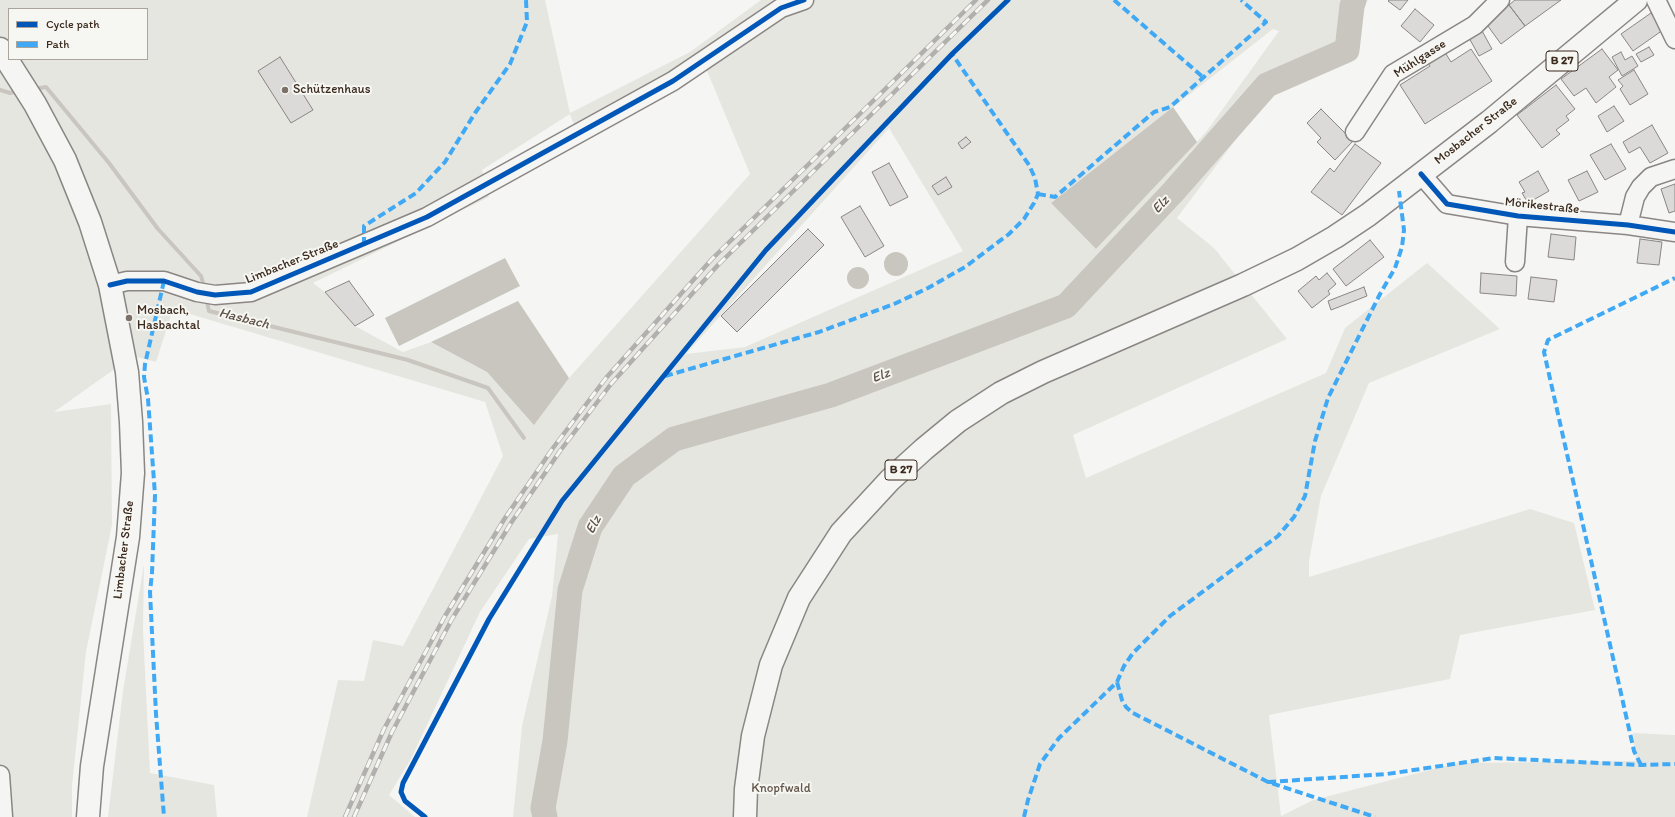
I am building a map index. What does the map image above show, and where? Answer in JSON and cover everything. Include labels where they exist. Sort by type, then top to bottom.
[{"type":"main road","name":"Mosbacher Straße","points":[[745,817],[746,789],[753,736],[771,665],[799,598],[841,533],[890,480],[958,421],[1001,393],[1042,372],[1243,285],[1297,258],[1334,237],[1368,215],[1489,122],[1636,0]]},
{"type":"main road","points":[[6,58],[35,104],[65,160],[90,222],[110,285]]},
{"type":"main road","name":"Limbacher Straße","points":[[88,817],[92,766],[128,537],[133,473],[127,372],[110,285]]},
{"type":"street","name":"Limbacher Straße","points":[[110,285],[127,282],[164,281],[197,292],[215,295],[251,292],[427,217],[673,82],[781,8],[804,0]]},
{"type":"street","name":"Mühlgasse","points":[[1355,132],[1392,74],[1475,24],[1500,0]]},
{"type":"street","points":[[1656,0],[1675,39]]},
{"type":"street","points":[[1628,225],[1635,197],[1641,187],[1651,176],[1675,169]]},
{"type":"street","name":"Mörikestraße","points":[[1421,174],[1447,204],[1518,216],[1628,225],[1675,232]]},
{"type":"street","points":[[1515,262],[1518,216]]},
{"type":"street","points":[[0,775],[3,817]]},
{"type":"green space","name":"Knopfwald","points":[[0,0],[545,0],[570,113],[690,52],[761,0],[1368,0],[1339,54],[1270,94],[1177,218],[1214,248],[1287,339],[1073,435],[1086,478],[1326,373],[1345,328],[1427,263],[1500,329],[1369,383],[1321,496],[1309,561],[1309,577],[1530,509],[1574,523],[1595,610],[1460,635],[1450,679],[1269,715],[1281,816],[1313,800],[1457,763],[1636,761],[1633,733],[1675,735],[1675,817],[513,817],[522,726],[552,596],[558,534],[529,539],[480,612],[411,759],[389,795],[415,817],[307,817],[338,680],[364,681],[373,640],[403,646],[503,456],[485,402],[173,309],[156,362],[133,356],[54,412],[111,404],[112,525],[86,652],[72,786],[72,817],[0,817]],"holes":[[[1273,29],[1279,31],[1206,132],[1096,249],[1051,203]],[[702,59],[750,174],[569,378],[534,424],[487,372],[431,342],[403,352],[355,326],[325,292],[313,283],[489,197],[482,170],[570,114],[574,125]],[[889,128],[963,251],[745,347],[686,354]]]},
{"type":"green space","points":[[144,564],[143,630],[150,773],[214,785],[217,817],[108,817],[123,691]]},
{"type":"shaded area","points":[[1173,107],[1197,142],[1096,249],[1051,203]]},
{"type":"shaded area","points":[[896,252],[901,253],[907,259],[907,269],[901,275],[896,276],[891,275],[885,269],[884,264],[885,259],[891,253]]},
{"type":"shaded area","points":[[505,258],[520,286],[399,346],[385,318]]},
{"type":"shaded area","points":[[858,267],[866,270],[869,278],[866,286],[858,289],[850,286],[847,278],[850,270]]},
{"type":"shaded area","points":[[518,301],[569,378],[534,425],[487,372],[431,342]]},
{"type":"building","points":[[1408,0],[1400,10],[1388,1]]},
{"type":"building","points":[[1515,0],[1561,0],[1525,26],[1509,5]]},
{"type":"building","points":[[1509,5],[1525,26],[1501,44],[1485,22]]},
{"type":"building","points":[[1415,9],[1434,25],[1420,42],[1401,26]]},
{"type":"building","points":[[1651,13],[1663,30],[1633,51],[1621,34]]},
{"type":"building","points":[[1481,29],[1492,49],[1479,56],[1468,36]]},
{"type":"building","points":[[1649,47],[1654,55],[1641,62],[1636,54]]},
{"type":"building","points":[[1443,49],[1451,62],[1471,49],[1492,81],[1425,124],[1400,85],[1430,66],[1426,60]]},
{"type":"building","points":[[1602,49],[1618,70],[1609,77],[1616,87],[1596,103],[1586,88],[1574,96],[1561,79]]},
{"type":"building","points":[[1621,52],[1625,60],[1632,56],[1638,66],[1622,76],[1612,57]]},
{"type":"building","name":"Schützenhaus","points":[[280,57],[313,110],[291,123],[258,71]]},
{"type":"building","points":[[1634,70],[1648,94],[1630,105],[1620,89],[1623,86],[1618,80]]},
{"type":"building","points":[[1556,85],[1575,109],[1566,116],[1569,120],[1556,130],[1560,134],[1542,148],[1517,115]]},
{"type":"building","points":[[1614,106],[1624,121],[1607,132],[1598,116]]},
{"type":"building","points":[[1321,109],[1353,141],[1335,160],[1317,142],[1321,138],[1307,123]]},
{"type":"building","points":[[1652,125],[1668,153],[1650,163],[1640,147],[1629,153],[1623,142]]},
{"type":"building","points":[[966,137],[971,142],[962,149],[958,143]]},
{"type":"building","points":[[1355,144],[1381,163],[1342,215],[1311,192],[1330,168],[1334,172]]},
{"type":"building","points":[[1611,144],[1626,169],[1605,180],[1590,155]]},
{"type":"building","points":[[889,163],[908,197],[890,206],[872,172]]},
{"type":"building","points":[[1538,171],[1549,191],[1528,203],[1522,193],[1525,192],[1519,182]]},
{"type":"building","points":[[1587,171],[1598,192],[1579,201],[1568,180]]},
{"type":"building","points":[[946,177],[952,187],[938,195],[932,186]]},
{"type":"building","points":[[1675,184],[1675,211],[1669,213],[1661,189]]},
{"type":"building","points":[[860,206],[884,246],[865,257],[841,217]]},
{"type":"building","points":[[808,229],[824,245],[737,332],[721,316]]},
{"type":"building","points":[[1551,234],[1576,237],[1574,260],[1548,257]]},
{"type":"building","points":[[1640,239],[1662,242],[1659,265],[1637,263]]},
{"type":"building","points":[[1370,240],[1384,257],[1346,286],[1333,269]]},
{"type":"building","points":[[1327,273],[1336,284],[1328,291],[1330,294],[1312,308],[1298,291],[1316,276],[1319,280]]},
{"type":"building","points":[[1481,273],[1517,276],[1516,296],[1480,293]]},
{"type":"building","points":[[1531,277],[1557,280],[1554,302],[1528,299]]},
{"type":"building","points":[[349,281],[374,315],[355,326],[325,292]]},
{"type":"building","points":[[1364,287],[1367,296],[1331,310],[1328,301]]},
{"type":"waterway","name":"Elz","points":[[545,817],[543,808],[555,741],[570,590],[590,527],[624,476],[674,439],[831,395],[1066,306],[1173,192],[1267,85],[1347,50],[1354,0]]},
{"type":"waterway","name":"Hasbach","points":[[34,89],[46,87],[109,163],[158,229],[201,276],[204,287]]},
{"type":"waterway","name":"Hasbach","points":[[0,90],[10,93],[19,91]]},
{"type":"waterway","name":"Hasbach","points":[[206,298],[209,311],[408,360],[488,388],[524,438]]},
{"type":"railway","points":[[345,817],[384,729],[445,616],[505,518],[553,448],[606,378],[712,259],[976,0]]},
{"type":"railway","points":[[354,817],[392,732],[452,619],[511,523],[560,451],[611,384],[718,265],[988,0]]},
{"type":"marked path","points":[[364,245],[364,226],[416,193],[445,162],[475,113],[510,64],[527,22],[526,0]]},
{"type":"marked path","points":[[1114,0],[1204,78]]},
{"type":"marked path","points":[[1038,194],[1055,197],[1154,112],[1170,107],[1266,22],[1241,0]]},
{"type":"marked path","points":[[665,376],[819,332],[894,304],[928,288],[965,267],[1009,234],[1024,219],[1038,194],[1035,178],[1029,165],[952,54]]},
{"type":"marked path","points":[[1024,817],[1040,764],[1059,738],[1117,682],[1124,666],[1133,653],[1170,616],[1278,536],[1294,517],[1305,496],[1315,441],[1328,398],[1380,294],[1395,268],[1402,247],[1404,230],[1399,191]]},
{"type":"marked path","points":[[1641,765],[1634,751],[1544,352],[1548,340],[1675,278]]},
{"type":"marked path","points":[[164,281],[145,364],[144,377],[148,399],[155,495],[150,592],[156,714],[164,817]]},
{"type":"marked path","points":[[1117,682],[1122,700],[1126,707],[1133,713],[1268,782],[1375,817]]},
{"type":"marked path","points":[[1268,782],[1387,774],[1494,758],[1641,765],[1675,764]]},
{"type":"cycle path","points":[[110,285],[127,281],[164,281],[197,292],[215,295],[251,292],[427,217],[673,81],[781,8],[804,0]]},
{"type":"cycle path","points":[[425,817],[405,801],[401,792],[403,783],[489,619],[562,501],[766,250],[952,54],[1008,0]]},
{"type":"cycle path","points":[[1421,174],[1447,204],[1518,216],[1628,225],[1675,232]]},
{"type":"place","name":"Schützenhaus","points":[[285,90]]},
{"type":"place","name":"Mosbach, Hasbachtal","points":[[129,318]]}]
